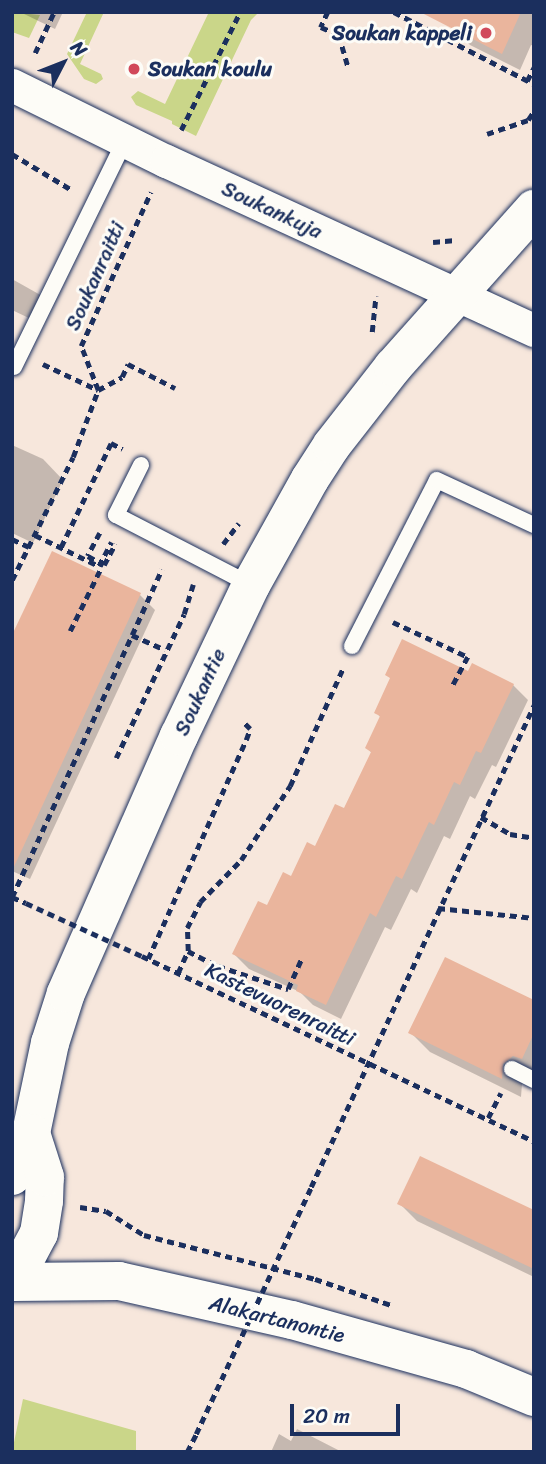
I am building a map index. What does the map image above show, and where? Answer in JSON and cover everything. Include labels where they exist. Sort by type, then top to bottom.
[{"type":"street","name":"Soukankuja","points":[[12,85],[456,297],[534,330]]},
{"type":"street","name":"Soukantie","points":[[12,1176],[31,1133],[50,1043],[66,993],[184,725],[251,585],[332,445],[393,366],[534,209]]},
{"type":"street","name":"Soukantie","points":[[456,297],[534,239]]},
{"type":"street","name":"Soukantie","points":[[12,1280],[39,1234],[44,1201],[45,1177],[31,1133]]},
{"type":"street","name":"Alakartanontie","points":[[12,1280],[119,1281],[319,1328],[467,1369],[534,1397]]},
{"type":"lane","points":[[14,367],[125,140]]},
{"type":"lane","points":[[136,459],[116,515],[251,585]]},
{"type":"lane","points":[[352,646],[437,480],[534,525]]},
{"type":"lane","points":[[512,1069],[534,1080]]},
{"type":"path","points":[[35,53],[54,12]]},
{"type":"path","points":[[178,137],[240,12]]},
{"type":"path","points":[[328,12],[321,27],[338,35],[348,67]]},
{"type":"path","points":[[394,12],[534,84]]},
{"type":"path","points":[[527,81],[534,66]]},
{"type":"path","points":[[487,134],[528,120],[534,111]]},
{"type":"path","points":[[12,155],[80,194]]},
{"type":"path","name":"Soukanraitti","points":[[98,390],[81,346],[152,189]]},
{"type":"path","points":[[12,580],[73,457],[98,390],[122,377],[128,364],[175,388]]},
{"type":"path","points":[[55,370],[98,390]]},
{"type":"path","points":[[61,547],[111,443],[136,459]]},
{"type":"path","points":[[84,559],[101,529],[88,556],[104,565],[110,554]]},
{"type":"path","points":[[35,535],[99,566],[115,537],[70,631]]},
{"type":"path","points":[[12,539],[29,547]]},
{"type":"path","points":[[12,897],[159,582],[169,542]]},
{"type":"path","points":[[370,611],[468,657],[452,687]]},
{"type":"path","points":[[116,758],[166,650],[132,635]]},
{"type":"path","points":[[178,973],[188,951],[187,928],[200,902],[241,860],[290,786],[352,646]]},
{"type":"path","points":[[187,1452],[534,705]]},
{"type":"path","points":[[148,959],[246,740],[250,729],[242,721]]},
{"type":"path","points":[[481,817],[510,834],[534,838]]},
{"type":"path","name":"Kastevuorenraitti","points":[[12,897],[534,1141]]},
{"type":"path","points":[[438,908],[534,918]]},
{"type":"path","points":[[188,951],[218,966],[288,989],[301,960]]},
{"type":"path","points":[[488,1118],[504,1086]]},
{"type":"path","points":[[44,1201],[106,1211],[144,1235],[315,1279],[392,1306]]},
{"type":"green space","points":[[12,12],[40,15],[29,38],[12,32]]},
{"type":"green space","points":[[87,12],[104,12],[80,64],[101,74],[103,79],[96,84],[84,79],[67,54]]},
{"type":"green space","points":[[205,12],[259,12],[251,20],[196,136],[172,124],[172,121],[136,105],[131,97],[138,91],[165,104],[208,14]]},
{"type":"green space","points":[[23,1399],[136,1431],[136,1452],[12,1452]]},
{"type":"building","name":"Soukan kappeli","points":[[420,12],[521,12],[502,54]]},
{"type":"building","points":[[52,551],[141,593],[12,871],[12,635]]},
{"type":"building","points":[[402,639],[468,671],[472,663],[514,684],[481,753],[476,751],[460,785],[454,782],[434,825],[429,822],[402,879],[396,876],[376,917],[370,913],[326,1005],[296,991],[298,985],[232,954],[258,901],[267,905],[283,872],[291,876],[307,842],[315,846],[335,804],[344,808],[371,752],[365,748],[380,716],[374,713],[390,678],[385,675]]},
{"type":"building","points":[[445,957],[534,1000],[534,1033],[522,1059],[513,1056],[503,1064],[502,1079],[408,1033]]},
{"type":"building","points":[[420,1156],[534,1210],[534,1269],[397,1204]]},
{"type":"place","name":"Soukan kappeli","points":[[486,33]]},
{"type":"place","name":"Soukan koulu","points":[[134,69]]}]
